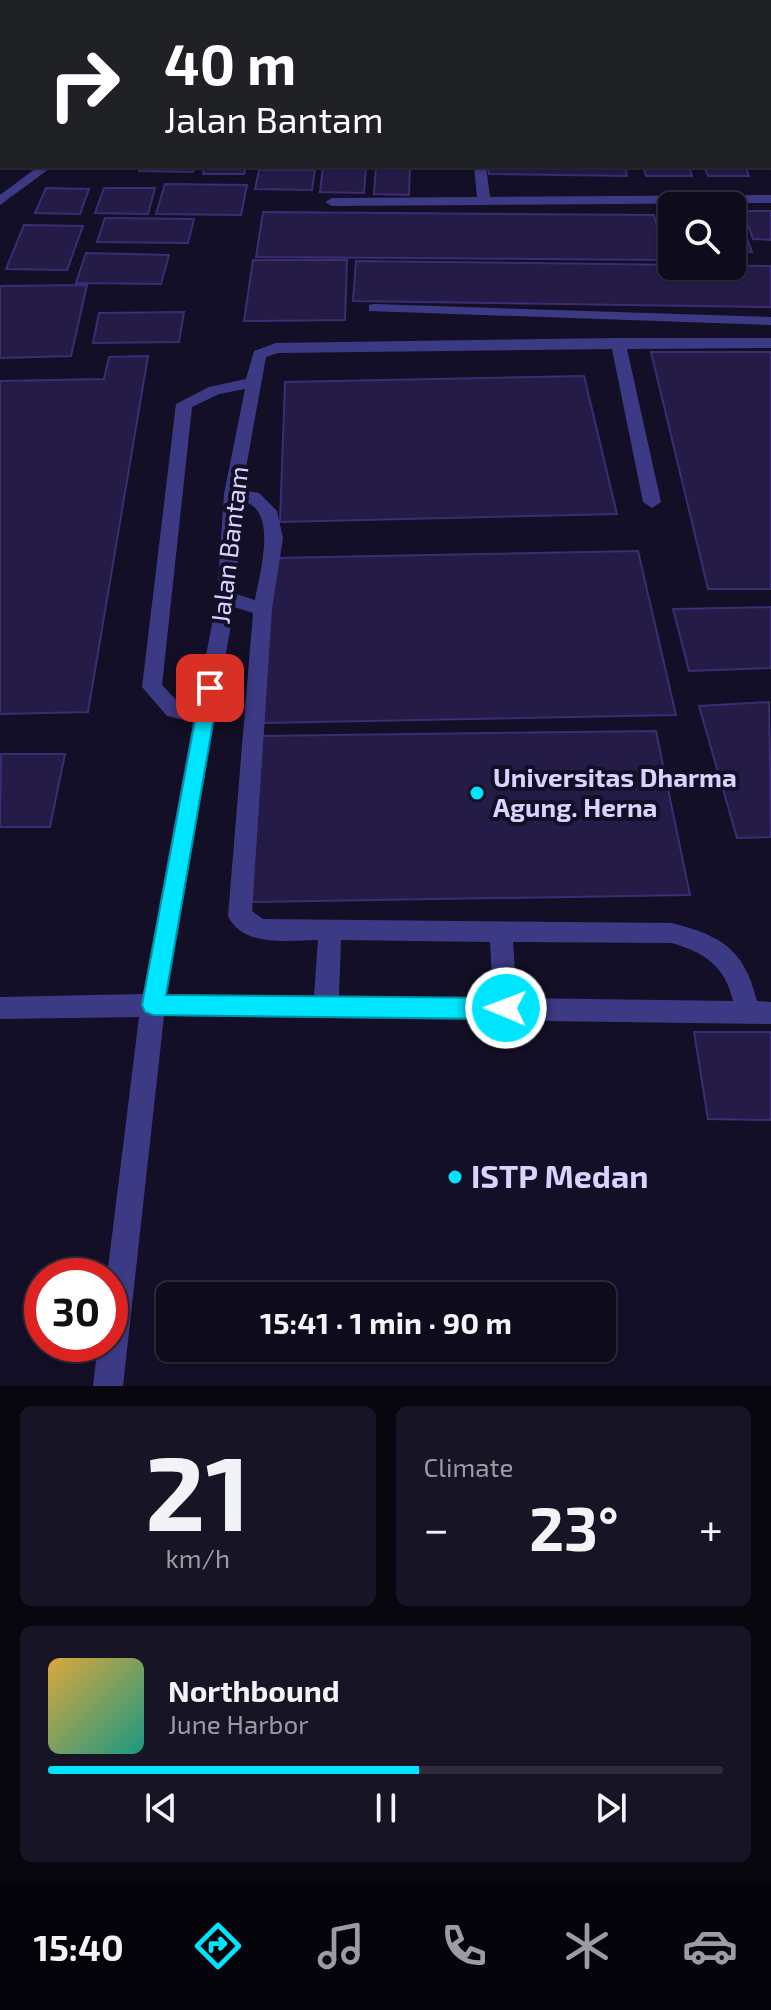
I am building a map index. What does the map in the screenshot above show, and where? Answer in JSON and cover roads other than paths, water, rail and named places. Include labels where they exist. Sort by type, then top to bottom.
[{"type":"street","points":[[3,196],[44,168]]},
{"type":"street","points":[[480,168],[484,202]]},
{"type":"street","points":[[332,202],[771,199]]},
{"type":"street","points":[[374,308],[771,321]]},
{"type":"street","points":[[618,343],[652,502]]},
{"type":"street","name":"Jalan Bantam","points":[[108,1386],[153,1005],[226,598],[233,494],[259,354],[276,348],[771,343]]},
{"type":"street","points":[[204,717],[174,710],[152,687],[184,404],[215,390],[252,383]]},
{"type":"street","points":[[233,494],[253,497],[271,515],[274,538],[263,609],[240,916],[259,929],[672,933],[706,942],[724,952],[760,1012]]},
{"type":"street","points":[[226,598],[263,609]]},
{"type":"street","points":[[326,1006],[330,929]]},
{"type":"street","points":[[501,931],[506,1008]]},
{"type":"street","points":[[0,1008],[153,1005],[760,1012]]},
{"type":"place","name":"Universitas Dharma Agung. Herna","points":[[477,793]]},
{"type":"place","name":"ISTP Medan","points":[[455,1177]]}]
